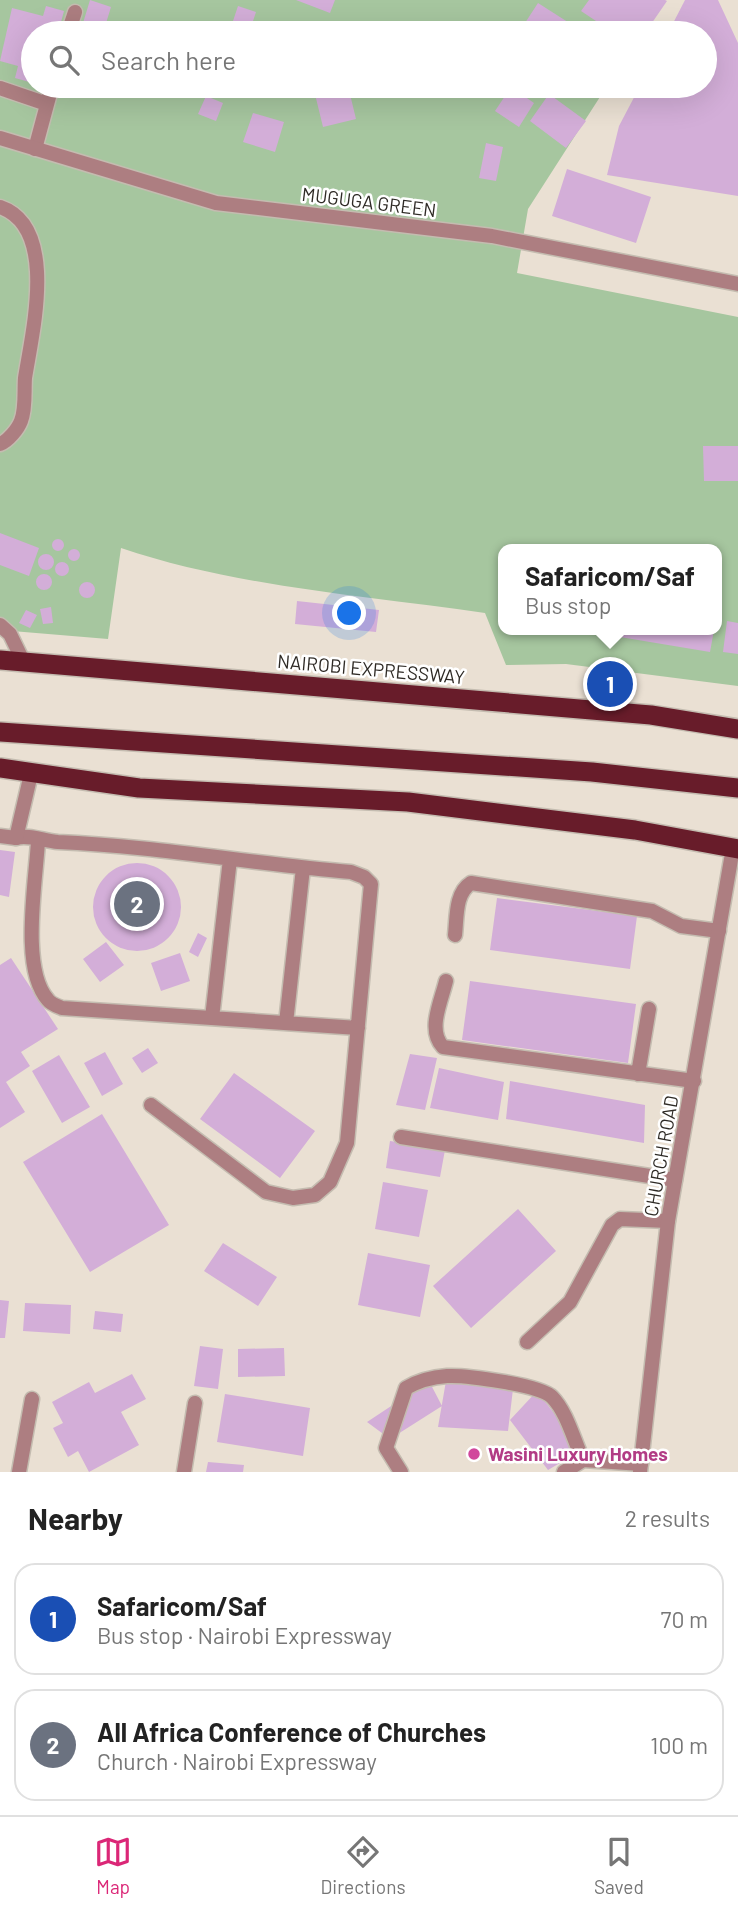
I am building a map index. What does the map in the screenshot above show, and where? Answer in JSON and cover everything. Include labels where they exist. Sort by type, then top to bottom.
[{"type":"highway","name":"NAIROBI EXPRESSWAY","points":[[0,660],[651,715],[738,729]]},
{"type":"highway","points":[[0,732],[592,772],[738,788]]},
{"type":"highway","points":[[0,768],[139,788],[408,802],[635,831],[735,848]]},
{"type":"street","points":[[72,21],[75,12]]},
{"type":"street","points":[[0,88],[21,95]]},
{"type":"street","points":[[29,98],[47,104]]},
{"type":"street","points":[[35,149],[49,98]]},
{"type":"street","name":"MUGUGA GREEN","points":[[0,138],[216,203],[492,236],[738,284]]},
{"type":"street","points":[[0,207],[12,211],[26,228],[36,261],[37,310],[22,420],[0,444]]},
{"type":"street","points":[[0,625],[10,634],[24,663]]},
{"type":"street","points":[[16,838],[31,774]]},
{"type":"street","points":[[0,836],[16,838],[23,835],[38,841],[122,845],[351,872],[364,877],[371,884],[346,1143],[330,1182],[315,1195],[293,1198],[266,1192],[152,1105]]},
{"type":"street","points":[[38,841],[32,960],[37,981],[48,1002],[62,1008],[358,1028]]},
{"type":"street","name":"CHURCH ROAD","points":[[641,1468],[668,1221],[735,848]]},
{"type":"street","points":[[212,1018],[230,859]]},
{"type":"street","points":[[286,1024],[303,868]]},
{"type":"street","points":[[455,935],[463,887],[471,883],[652,911],[681,926],[719,931]]},
{"type":"street","points":[[446,982],[435,1026],[436,1040],[443,1046],[694,1081]]},
{"type":"street","points":[[638,1074],[649,1009]]},
{"type":"street","points":[[401,1137],[675,1180]]},
{"type":"street","points":[[527,1342],[570,1302],[612,1225],[620,1219],[668,1221]]},
{"type":"street","points":[[401,1472],[386,1448],[406,1388],[417,1382],[448,1376],[514,1385],[548,1394],[556,1402],[583,1460]]},
{"type":"street","points":[[19,1472],[32,1399]]},
{"type":"street","points":[[184,1472],[195,1403]]},
{"type":"street","points":[[564,1472],[583,1460],[641,1468]]},
{"type":"green space","points":[[0,0],[663,0],[649,21],[21,21],[21,98],[599,98],[528,209],[517,273],[738,317],[738,686],[566,664],[506,665],[485,613],[254,581],[208,572],[121,548],[108,639],[0,630]]},
{"type":"building","points":[[90,0],[111,7],[107,21],[84,21]]},
{"type":"building","points":[[296,0],[335,0],[330,13]]},
{"type":"building","points":[[589,0],[667,1],[653,21],[596,21],[581,11]]},
{"type":"building","points":[[685,0],[718,0],[738,43],[738,196],[607,175],[619,126],[634,98],[717,98],[717,21],[674,21]]},
{"type":"building","points":[[538,3],[566,21],[526,21]]},
{"type":"building","points":[[46,6],[64,11],[61,21],[21,21],[21,80],[15,78],[18,66],[0,61],[12,8],[43,16]]},
{"type":"building","points":[[238,6],[256,12],[253,21],[233,21]]},
{"type":"building","points":[[205,98],[223,103],[216,121],[198,114]]},
{"type":"building","points":[[316,98],[351,98],[356,119],[323,127]]},
{"type":"building","points":[[504,98],[527,98],[534,103],[519,127],[495,111]]},
{"type":"building","points":[[546,98],[554,98],[586,121],[566,148],[530,121]]},
{"type":"building","points":[[253,113],[284,122],[275,152],[243,142]]},
{"type":"building","points":[[486,143],[503,147],[496,181],[479,178]]},
{"type":"building","points":[[567,169],[651,197],[636,243],[552,216]]},
{"type":"building","points":[[703,446],[738,446],[738,481],[704,481]]},
{"type":"building","points":[[0,533],[39,548],[29,576],[0,565]]},
{"type":"building","points":[[58,539],[64,545],[58,551],[52,545]]},
{"type":"building","points":[[74,549],[80,555],[74,561],[68,555]]},
{"type":"building","points":[[46,554],[52,556],[52,568],[46,570],[40,568],[38,562],[40,556]]},
{"type":"building","points":[[59,562],[65,562],[69,569],[65,576],[59,576],[55,572],[55,566]]},
{"type":"building","points":[[44,574],[52,582],[44,590],[36,582]]},
{"type":"building","points":[[87,582],[93,584],[93,596],[87,598],[81,596],[79,590],[81,584]]},
{"type":"building","points":[[297,601],[379,610],[376,632],[295,624]]},
{"type":"building","points":[[51,607],[53,623],[43,624],[40,609]]},
{"type":"building","points":[[26,610],[37,615],[30,628],[19,623]]},
{"type":"building","points":[[727,621],[738,623],[738,654],[723,652]]},
{"type":"building","points":[[621,635],[713,635],[710,652]]},
{"type":"building","points":[[0,850],[15,852],[9,897],[0,895]]},
{"type":"building","points":[[137,863],[162,870],[174,882],[181,907],[174,932],[162,944],[137,951],[112,944],[100,932],[93,907],[100,882],[112,870]]},
{"type":"building","points":[[497,898],[637,916],[630,969],[490,950]]},
{"type":"building","points":[[198,933],[207,938],[198,957],[189,952]]},
{"type":"building","points":[[106,942],[124,965],[100,982],[83,959]]},
{"type":"building","points":[[180,953],[190,981],[161,991],[151,963]]},
{"type":"building","points":[[11,958],[58,1029],[21,1052],[30,1066],[6,1082],[25,1112],[0,1128],[0,965]]},
{"type":"building","points":[[470,981],[636,1004],[628,1063],[462,1040]]},
{"type":"building","points":[[148,1048],[158,1063],[142,1073],[132,1058]]},
{"type":"building","points":[[105,1052],[123,1084],[102,1096],[84,1063]]},
{"type":"building","points":[[410,1054],[437,1058],[425,1110],[396,1105]]},
{"type":"building","points":[[59,1055],[90,1107],[62,1123],[32,1071]]},
{"type":"building","points":[[439,1068],[504,1082],[498,1120],[430,1108]]},
{"type":"building","points":[[234,1073],[315,1131],[280,1178],[200,1119]]},
{"type":"building","points":[[510,1081],[645,1105],[644,1143],[506,1119]]},
{"type":"building","points":[[102,1114],[169,1225],[90,1272],[23,1162]]},
{"type":"building","points":[[390,1141],[445,1150],[440,1177],[386,1168]]},
{"type":"building","points":[[383,1182],[428,1190],[419,1237],[375,1229]]},
{"type":"building","points":[[518,1209],[556,1251],[471,1328],[433,1286]]},
{"type":"building","points":[[223,1243],[277,1277],[258,1306],[204,1271]]},
{"type":"building","points":[[368,1253],[430,1265],[420,1317],[358,1305]]},
{"type":"building","points":[[0,1300],[9,1301],[5,1338],[0,1338]]},
{"type":"building","points":[[25,1303],[71,1305],[70,1334],[23,1331]]},
{"type":"building","points":[[95,1311],[123,1314],[121,1332],[93,1329]]},
{"type":"building","points":[[200,1346],[223,1349],[218,1389],[194,1386]]},
{"type":"building","points":[[284,1348],[285,1376],[238,1377],[238,1349]]},
{"type":"building","points":[[132,1374],[146,1399],[121,1412],[139,1445],[89,1472],[78,1451],[68,1457],[53,1428],[63,1423],[52,1402],[89,1382],[95,1393]]},
{"type":"building","points":[[429,1381],[442,1406],[390,1439],[367,1422]]},
{"type":"building","points":[[446,1381],[513,1389],[508,1431],[438,1427]]},
{"type":"building","points":[[537,1391],[582,1450],[548,1470],[510,1420]]},
{"type":"building","points":[[225,1394],[310,1408],[303,1456],[217,1442]]},
{"type":"building","points":[[208,1462],[244,1465],[243,1472],[206,1472]]},
{"type":"place","name":"Safaricom/Saf","points":[[610,684]]},
{"type":"place","name":"All Africa Conference of Churches","points":[[137,904]]},
{"type":"place","name":"Wasini Luxury Homes","points":[[474,1454]]}]
